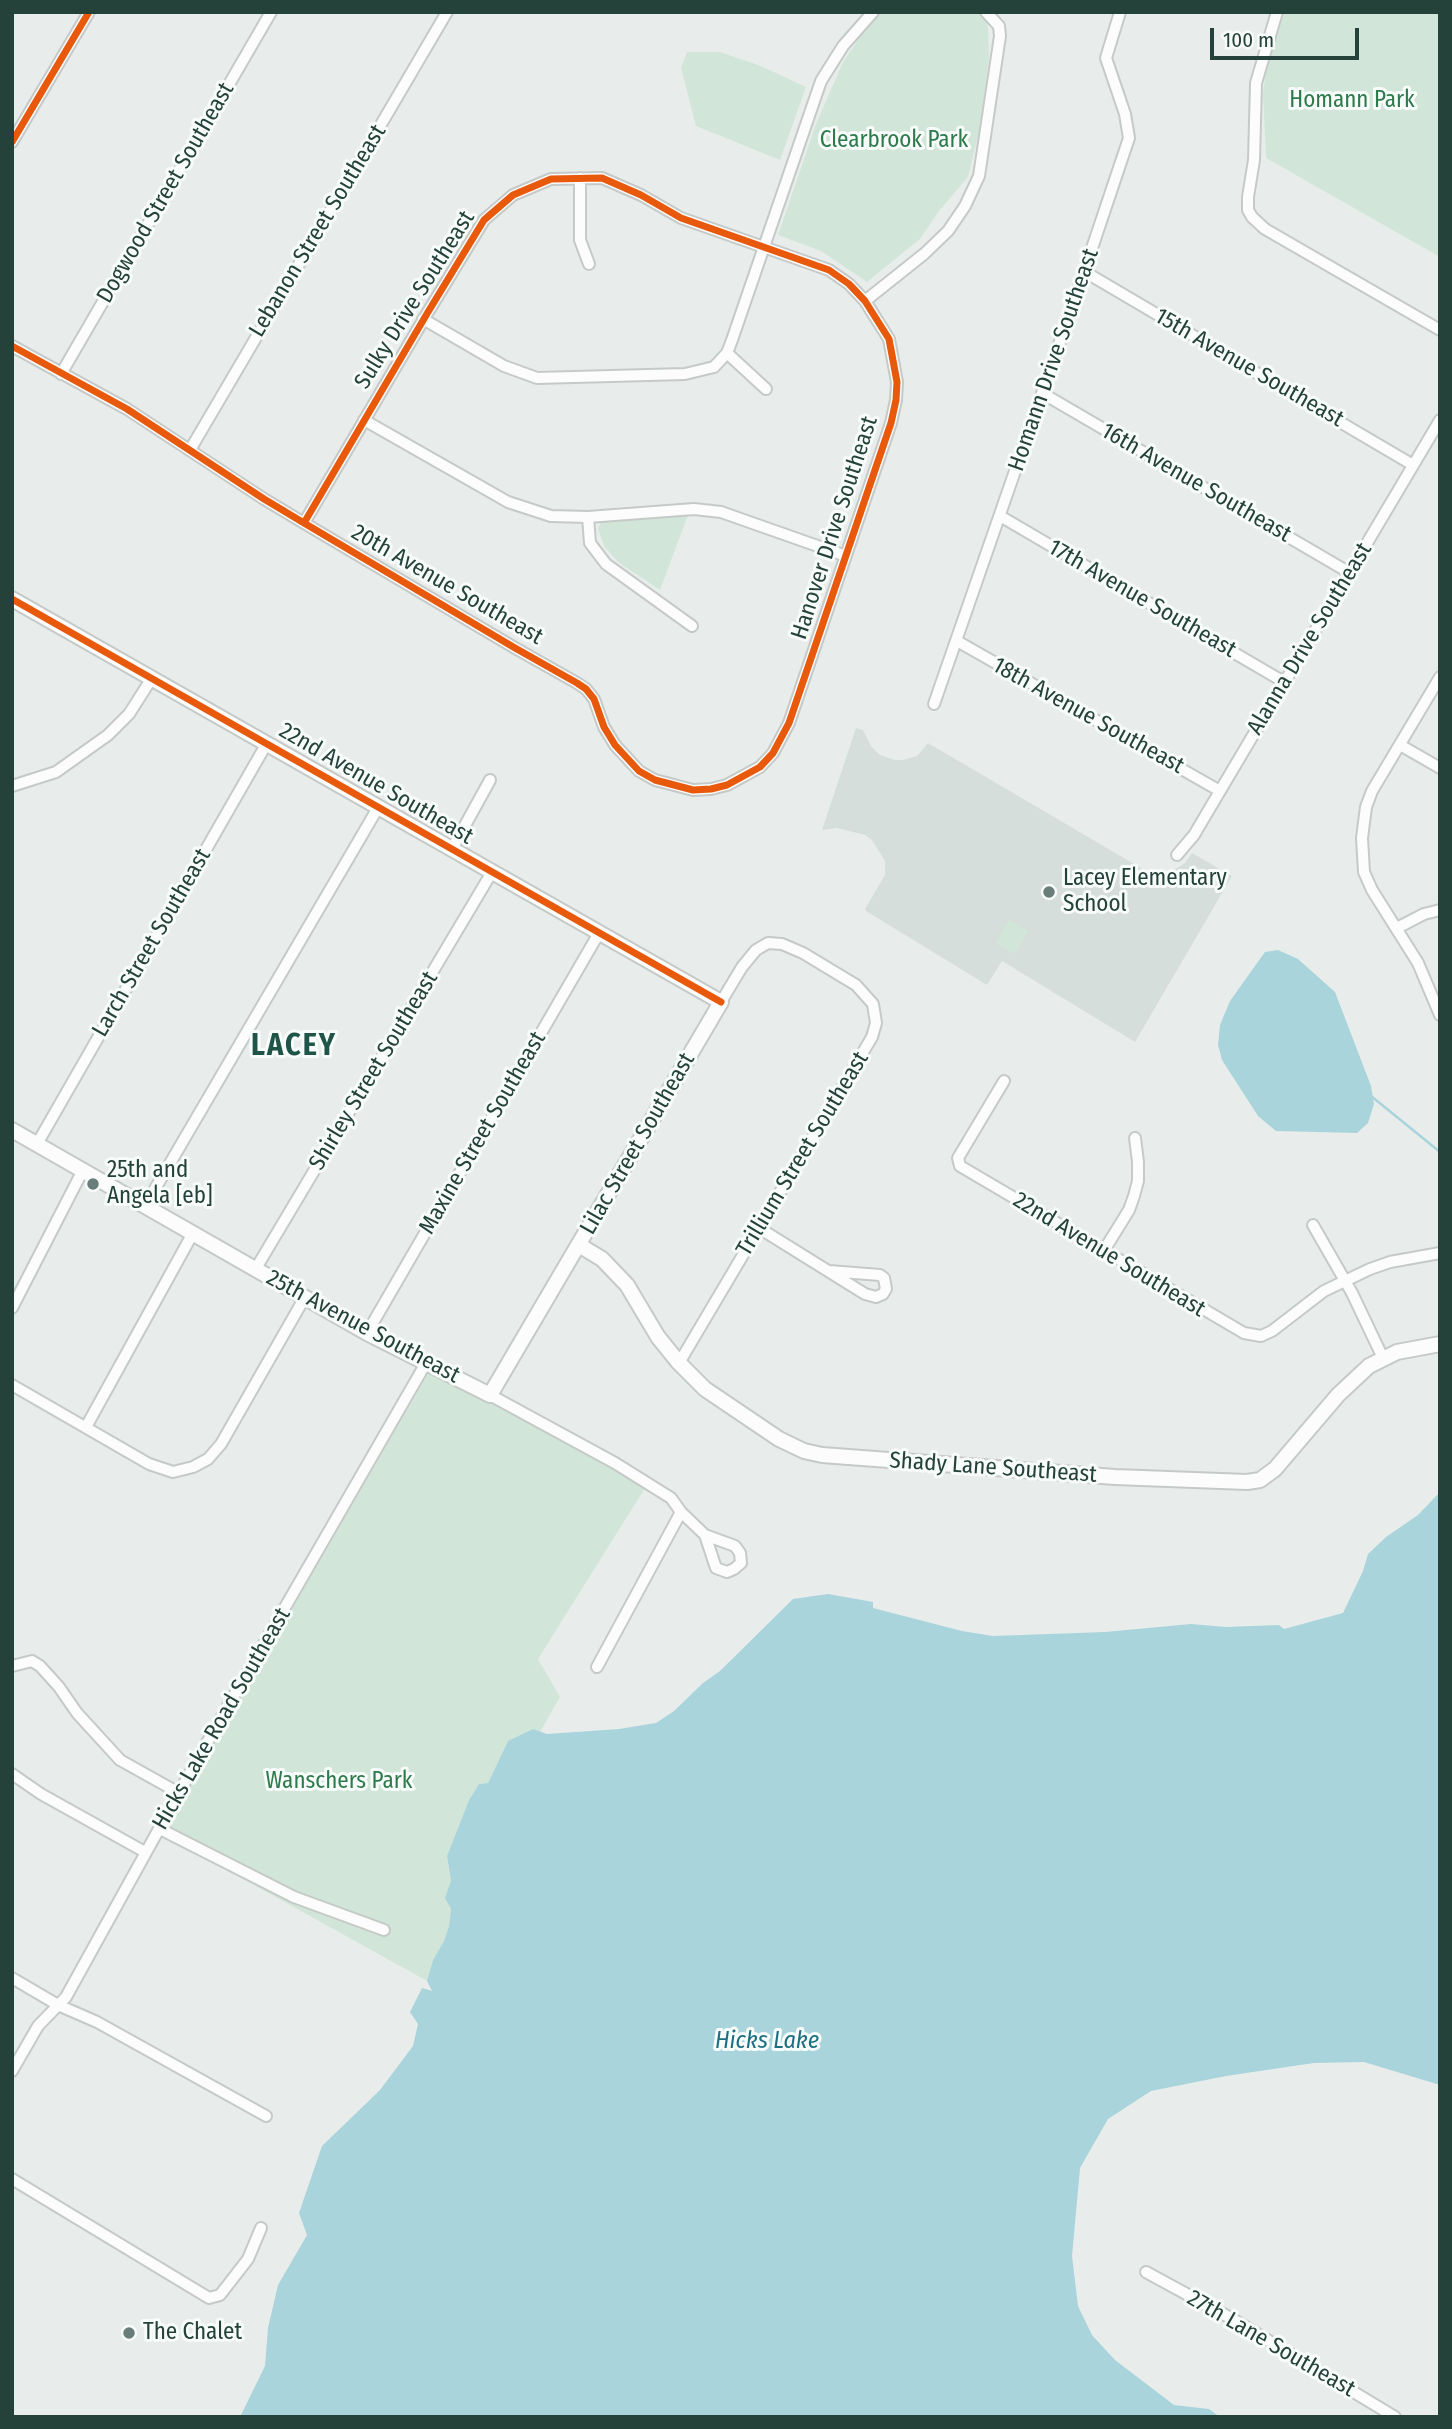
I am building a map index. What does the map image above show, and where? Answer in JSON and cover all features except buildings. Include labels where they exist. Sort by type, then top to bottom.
[{"type":"street","points":[[12,142],[89,12]]},
{"type":"street","name":"Dogwood Street Southeast","points":[[61,374],[271,12]]},
{"type":"street","name":"Lebanon Street Southeast","points":[[190,450],[447,12]]},
{"type":"street","points":[[423,319],[504,366],[537,378],[685,374],[714,367],[727,353],[821,81],[843,46],[873,12]]},
{"type":"street","points":[[865,301],[924,254],[948,231],[979,176],[1000,36],[999,26],[986,12]]},
{"type":"street","name":"Homann Drive Southeast","points":[[934,704],[1129,138],[1125,114],[1106,58],[1120,12]]},
{"type":"street","points":[[1278,12],[1256,83],[1254,160],[1248,197],[1248,210],[1252,218],[1265,229],[1440,330]]},
{"type":"street","points":[[580,178],[580,240],[589,264]]},
{"type":"street","name":"Sulky Drive Southeast","points":[[304,523],[472,237],[499,206],[526,188],[551,180],[602,178],[641,195],[681,218],[764,247]]},
{"type":"street","name":"Hanover Drive Southeast","points":[[655,780],[693,790],[710,789],[745,777],[760,767],[773,753],[789,723],[891,423],[896,400],[897,382],[889,340],[865,301],[849,284],[829,270],[764,247]]},
{"type":"street","name":"15th Avenue Southeast","points":[[1085,272],[1413,465]]},
{"type":"street","name":"20th Avenue Southeast","points":[[12,346],[127,409],[304,523],[586,689],[599,709],[604,727],[615,746],[639,771],[655,780]]},
{"type":"street","points":[[727,353],[766,389]]},
{"type":"street","name":"16th Avenue Southeast","points":[[1042,393],[1350,573]]},
{"type":"street","points":[[364,420],[508,502],[551,516],[588,517],[694,509],[720,512],[846,556]]},
{"type":"street","name":"Alanna Drive Southeast","points":[[1177,855],[1194,835],[1440,420]]},
{"type":"street","name":"17th Avenue Southeast","points":[[1000,516],[1284,682]]},
{"type":"street","points":[[588,517],[590,543],[606,564],[692,625]]},
{"type":"street","name":"22nd Avenue Southeast","points":[[12,599],[721,1002]]},
{"type":"street","name":"18th Avenue Southeast","points":[[957,641],[1220,790]]},
{"type":"street","points":[[1440,677],[1372,791],[1366,807],[1362,838],[1364,872],[1382,908],[1418,963],[1440,1016]]},
{"type":"street","points":[[12,786],[56,772],[108,735],[130,714],[152,678]]},
{"type":"street","name":"Larch Street Southeast","points":[[37,1144],[267,743]]},
{"type":"street","points":[[1400,745],[1440,768]]},
{"type":"street","points":[[452,849],[490,780]]},
{"type":"street","points":[[145,1206],[379,806]]},
{"type":"street","name":"Shirley Street Southeast","points":[[255,1270],[492,872]]},
{"type":"street","points":[[1397,928],[1424,914],[1440,910]]},
{"type":"street","name":"Maxine Street Southeast","points":[[367,1333],[599,933]]},
{"type":"street","name":"Lilac Street Southeast","points":[[490,1395],[741,967],[756,950],[768,943],[782,944],[815,960]]},
{"type":"street","name":"Trillium Street Southeast","points":[[679,1363],[876,1028],[875,1008],[864,992],[815,960]]},
{"type":"street","name":"22nd Avenue Southeast","points":[[1004,1081],[958,1158],[960,1166],[1235,1329],[1252,1336],[1261,1336],[1281,1326],[1344,1279]]},
{"type":"street","name":"25th Avenue Southeast","points":[[12,1130],[367,1333],[490,1395],[626,1470],[671,1498],[681,1512],[705,1535]]},
{"type":"street","points":[[1103,1252],[1129,1210],[1138,1181],[1135,1138]]},
{"type":"street","points":[[12,1308],[83,1170]]},
{"type":"street","points":[[1312,1225],[1344,1279],[1383,1358]]},
{"type":"street","points":[[759,1228],[865,1294],[876,1297],[886,1289],[884,1278],[880,1275],[829,1271]]},
{"type":"street","points":[[86,1427],[192,1233]]},
{"type":"street","name":"Shady Lane Southeast","points":[[579,1245],[602,1259],[626,1286],[658,1337],[705,1389],[784,1442],[817,1454],[1115,1477],[1247,1482],[1260,1480],[1275,1469],[1353,1379],[1383,1358],[1406,1349],[1440,1344]]},
{"type":"street","points":[[1344,1279],[1390,1262],[1440,1253]]},
{"type":"street","points":[[12,1385],[149,1464],[173,1472],[193,1467],[208,1459],[221,1444],[304,1297]]},
{"type":"street","name":"Hicks Lake Road Southeast","points":[[12,2071],[38,2026],[58,2005],[79,1974],[178,1793],[426,1363]]},
{"type":"street","points":[[597,1667],[681,1512]]},
{"type":"street","points":[[12,1666],[33,1661],[40,1665],[77,1713],[120,1759],[178,1793]]},
{"type":"street","points":[[12,1774],[41,1794],[145,1852]]},
{"type":"street","points":[[160,1829],[294,1898],[384,1930]]},
{"type":"street","points":[[12,1978],[266,2116]]},
{"type":"street","points":[[12,2179],[209,2298],[220,2295],[248,2259],[261,2228]]},
{"type":"street","name":"27th Lane Southeast","points":[[1146,2272],[1236,2320],[1395,2417]]},
{"type":"shaded area","name":"Lacey Elementary School","points":[[856,728],[863,730],[871,746],[880,755],[895,760],[917,756],[928,743],[1146,871],[1163,873],[1174,870],[1185,863],[1192,853],[1232,876],[1135,1042],[1002,961],[987,985],[866,911],[885,875],[885,861],[872,840],[865,835],[837,828],[822,830]]},
{"type":"green space","name":"Clearbrook Park","points":[[877,12],[980,12],[985,15],[988,27],[989,58],[980,127],[968,177],[939,211],[920,239],[867,282],[821,251],[778,235],[816,124],[843,62]]},
{"type":"green space","name":"Homann Park","points":[[1285,12],[1440,12],[1440,257],[1266,158],[1263,93],[1268,59]]},
{"type":"green space","points":[[687,52],[720,52],[761,66],[806,87],[780,160],[696,126],[681,68]]},
{"type":"green space","points":[[622,515],[688,515],[660,590],[618,562],[604,546],[598,529],[602,519]]},
{"type":"green space","points":[[1009,920],[1028,931],[1015,954],[996,943]]},
{"type":"green space","name":"Wanschers Park","points":[[432,1367],[645,1488],[538,1659],[560,1697],[540,1732],[533,1730],[508,1741],[488,1783],[479,1784],[469,1800],[447,1856],[451,1881],[446,1898],[451,1909],[449,1926],[433,1960],[427,1981],[162,1834]]},
{"type":"water","points":[[1278,950],[1298,959],[1335,992],[1371,1086],[1374,1104],[1368,1123],[1357,1133],[1276,1131],[1258,1116],[1222,1060],[1218,1045],[1220,1025],[1230,1001],[1265,952]]},
{"type":"water","name":"Hicks Lake","points":[[1440,1492],[1440,2085],[1364,2062],[1314,2063],[1151,2091],[1108,2119],[1080,2168],[1072,2256],[1078,2306],[1092,2335],[1115,2360],[1174,2405],[1209,2409],[1220,2417],[240,2417],[265,2366],[268,2328],[278,2285],[307,2235],[299,2213],[322,2146],[380,2090],[413,2046],[418,2024],[410,2012],[422,1988],[432,1991],[427,1981],[433,1960],[449,1926],[451,1909],[445,1898],[451,1881],[447,1856],[469,1800],[479,1784],[488,1783],[508,1741],[533,1729],[547,1734],[619,1729],[656,1723],[720,1671],[793,1599],[828,1594],[873,1602],[873,1608],[962,1631],[993,1636],[1105,1632],[1191,1624],[1226,1627],[1279,1625],[1284,1629],[1343,1613],[1368,1554],[1386,1537],[1418,1515]]},
{"type":"waterway","points":[[1371,1096],[1440,1152]]},
{"type":"cycle path","points":[[12,142],[89,12]]},
{"type":"cycle path","points":[[12,346],[127,409],[264,499],[304,523],[515,648],[577,683],[594,699],[604,727],[615,745],[639,771],[655,780],[693,790],[727,785],[760,767],[773,753],[789,723],[891,423],[897,382],[889,339],[865,301],[849,284],[829,270],[681,218],[641,195],[602,178],[551,179],[513,195],[484,220],[304,523]]},
{"type":"cycle path","points":[[12,599],[721,1002]]},
{"type":"place","name":"Lacey Elementary School","points":[[1049,892]]},
{"type":"place","name":"25th and Angela [eb]","points":[[93,1184]]},
{"type":"place","name":"The Chalet","points":[[129,2333]]},
{"type":"district","name":"LACEY","points":[[294,1047]]}]
